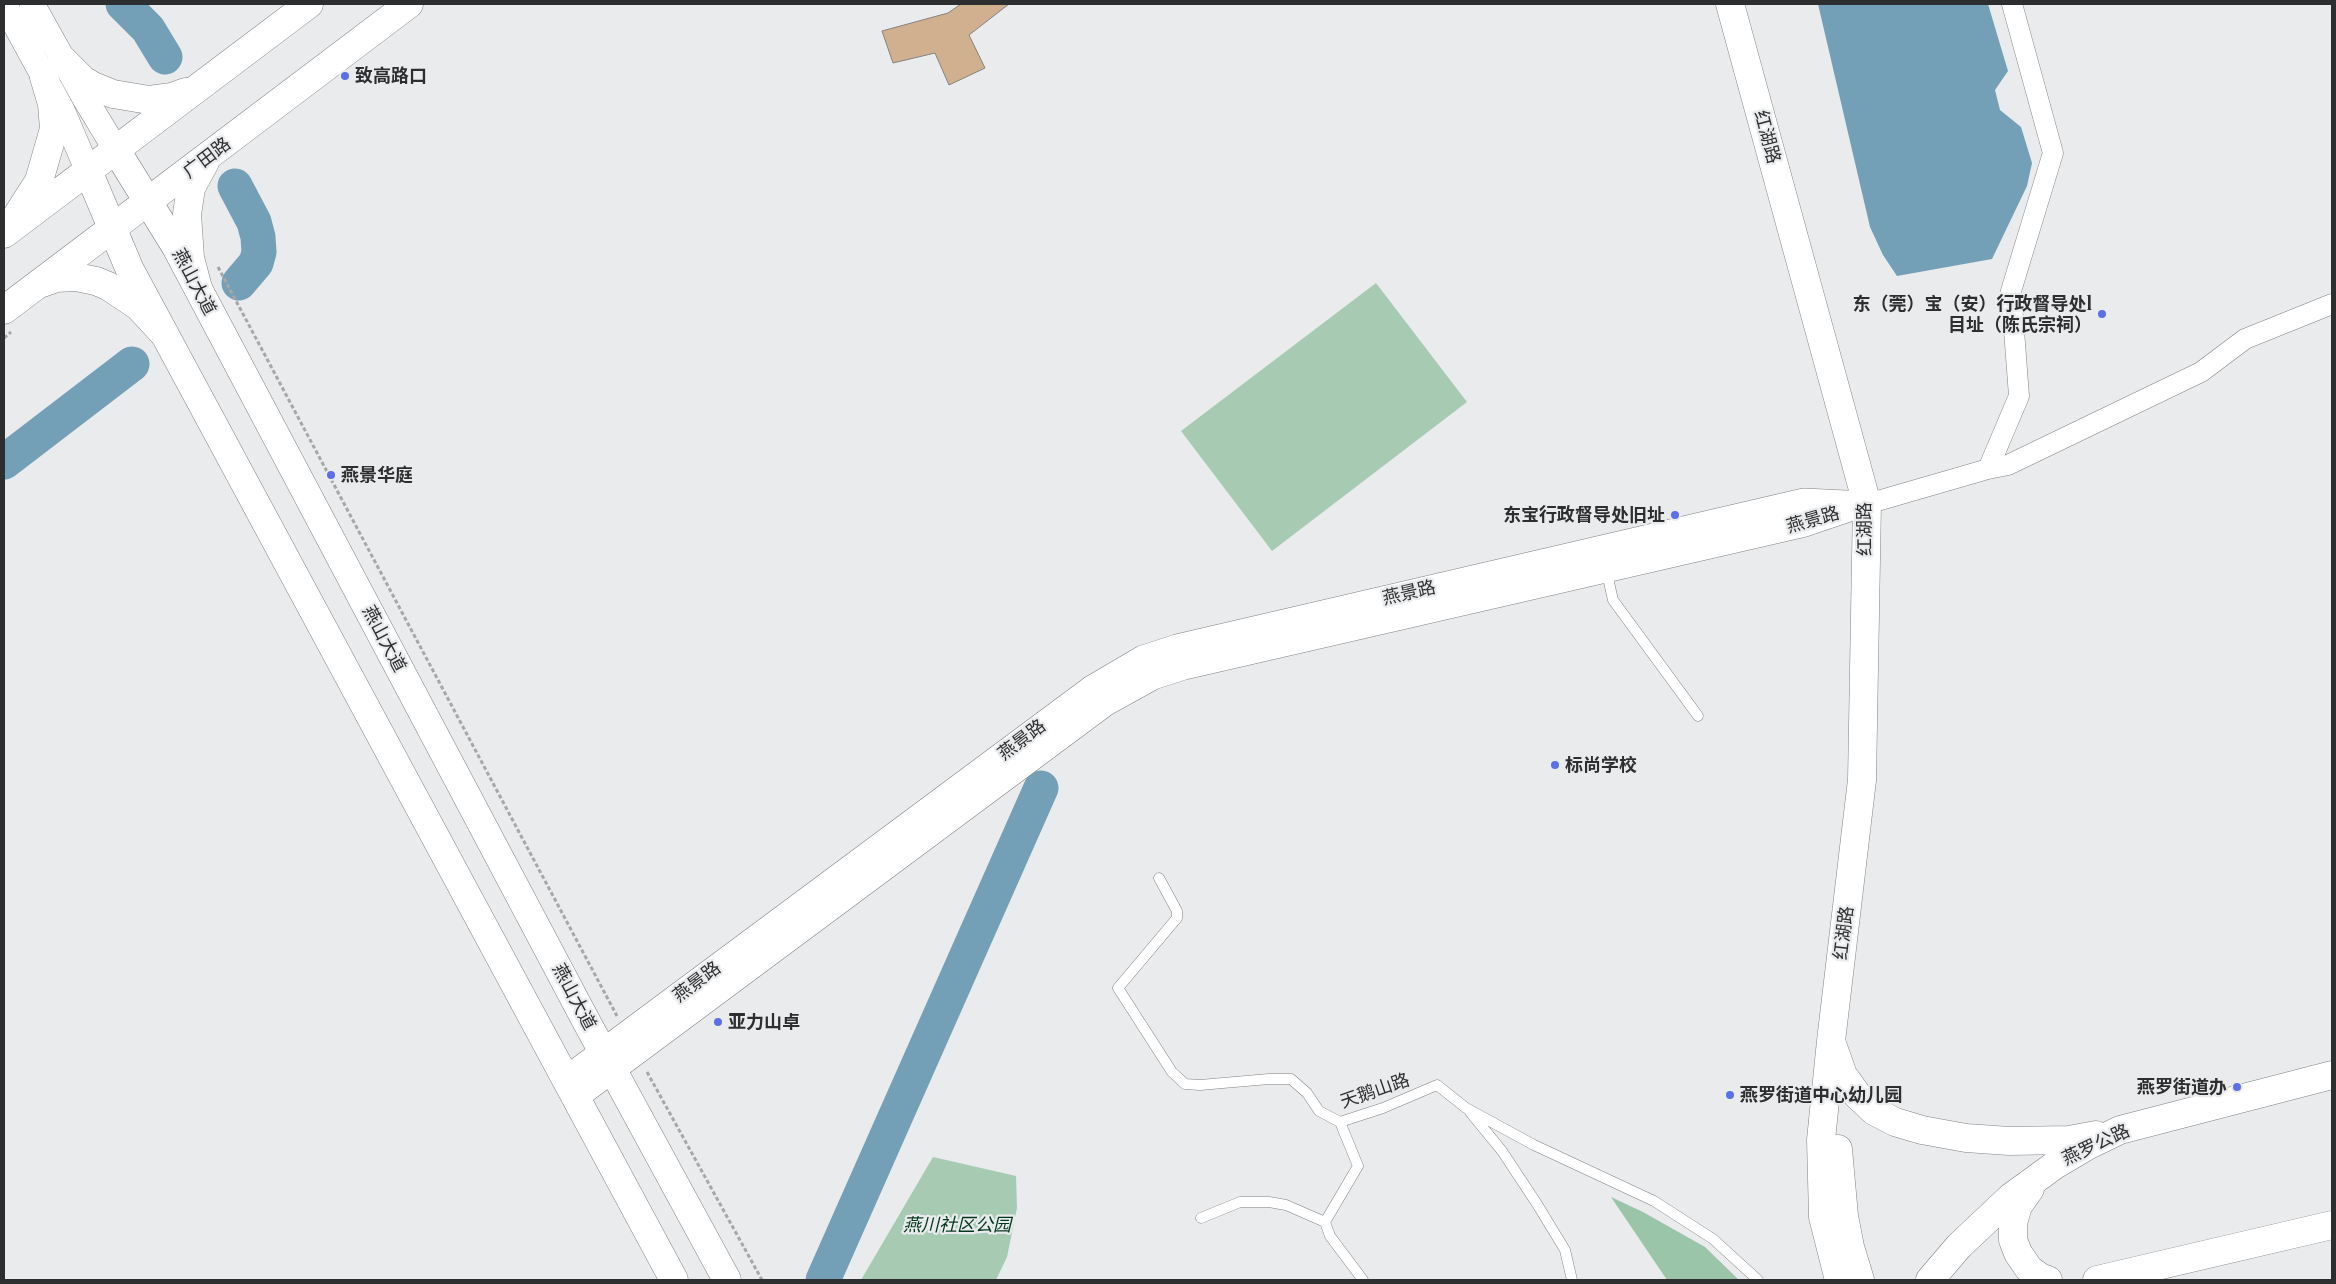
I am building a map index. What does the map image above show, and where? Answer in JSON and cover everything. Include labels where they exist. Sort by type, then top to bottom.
[{"type":"main road","points":[[4,234],[309,4]]},
{"type":"main road","name":"广田路","points":[[11,319],[36,286],[409,4]]},
{"type":"main road","name":"红湖路","points":[[1730,4],[1867,504],[1862,780],[1821,1140],[1823,1217],[1839,1280]]},
{"type":"main road","points":[[4,230],[30,198],[46,163],[54,130],[53,68],[75,73],[92,86],[114,94],[137,99],[172,97],[207,81]]},
{"type":"main road","name":"燕山大道","points":[[116,150],[176,247],[608,1061],[727,1280]]},
{"type":"main road","points":[[198,288],[188,244],[188,200],[195,176],[217,150]]},
{"type":"main road","name":"燕山大道","points":[[88,171],[130,270],[674,1280]]},
{"type":"main road","points":[[36,286],[51,279],[66,277],[96,281],[128,298],[164,334]]},
{"type":"main road","points":[[1831,1041],[1843,1075],[1858,1096],[1874,1111],[1904,1124],[1966,1138],[2010,1141],[2069,1140],[2120,1130]]},
{"type":"main road","name":"红湖路","points":[[1831,1041],[1844,1216],[1850,1247],[1860,1280]]},
{"type":"main road","name":"燕罗公路","points":[[1930,1280],[1982,1223],[2040,1176],[2087,1146],[2120,1130],[2332,1075]]},
{"type":"main road","points":[[2040,1176],[2018,1206],[2013,1223],[2013,1240],[2018,1253],[2029,1269],[2040,1278],[2048,1280]]},
{"type":"main road","points":[[1823,1217],[1825,1280]]},
{"type":"main road","points":[[2097,1280],[2332,1225]]},
{"type":"street","name":"燕山大道","points":[[4,4],[116,150]]},
{"type":"street","name":"燕山大道","points":[[32,4],[53,68],[62,110],[88,171]]},
{"type":"street","points":[[1988,469],[2019,396],[2011,291],[2053,154],[2012,4]]},
{"type":"street","points":[[1867,504],[2008,465],[2201,372],[2245,340],[2332,304]]},
{"type":"street","name":"燕景路","points":[[608,1061],[1092,688],[1143,658],[1168,650],[1804,501],[1867,504]]},
{"type":"street","name":"燕景路","points":[[571,1088],[1098,709],[1152,677],[1184,667],[1606,568],[1805,524],[1867,504]]},
{"type":"lane","points":[[1606,568],[1613,600],[1698,716]]},
{"type":"lane","name":"天鹅山路","points":[[1159,878],[1177,911],[1177,918],[1118,988],[1172,1072],[1185,1084],[1200,1085],[1292,1079],[1307,1093],[1319,1111],[1340,1122],[1383,1108],[1437,1085],[1466,1108],[1534,1145],[1654,1202],[1713,1240],[1758,1280]]},
{"type":"lane","points":[[1466,1108],[1502,1151],[1537,1204],[1565,1250],[1572,1280]]},
{"type":"lane","points":[[1325,1222],[1358,1166],[1340,1122]]},
{"type":"lane","points":[[1201,1218],[1240,1202],[1269,1202],[1286,1205],[1325,1222],[1330,1236],[1363,1280]]},
{"type":"path","points":[[215,261],[608,999]]},
{"type":"path","points":[[4,338],[11,319]]},
{"type":"path","points":[[646,1069],[762,1280]]},
{"type":"green space","points":[[1376,283],[1467,402],[1272,551],[1181,431]]},
{"type":"green space","name":"燕川社区公园","points":[[933,1157],[1016,1176],[1017,1208],[1007,1257],[996,1280],[861,1280]]},
{"type":"green space","points":[[1611,1197],[1643,1212],[1705,1247],[1739,1280],[1667,1280]]},
{"type":"water","points":[[1818,4],[1988,4],[2008,71],[1995,90],[2000,110],[2021,127],[2032,163],[2027,186],[1992,259],[1897,276],[1883,255],[1870,227]]},
{"type":"building","points":[[961,4],[1009,4],[969,35],[985,68],[949,85],[935,53],[893,63],[882,31],[948,13]]},
{"type":"waterway","points":[[123,4],[148,29],[165,57]]},
{"type":"waterway","points":[[235,186],[254,222],[259,252],[256,263],[239,283]]},
{"type":"waterway","points":[[4,462],[132,364]]},
{"type":"waterway","points":[[823,1280],[1041,788]]},
{"type":"place","name":"致高路口","points":[[345,76]]},
{"type":"place","name":"东（莞）宝（安）行政督导处l 目址（陈氏宗祠）","points":[[2102,314]]},
{"type":"place","name":"燕景华庭","points":[[331,475]]},
{"type":"place","name":"东宝行政督导处旧址","points":[[1675,515]]},
{"type":"place","name":"标尚学校","points":[[1555,765]]},
{"type":"place","name":"亚力山卓","points":[[718,1022]]},
{"type":"place","name":"燕罗街道办","points":[[2237,1087]]},
{"type":"place","name":"燕罗街道中心幼儿园","points":[[1730,1095]]}]
